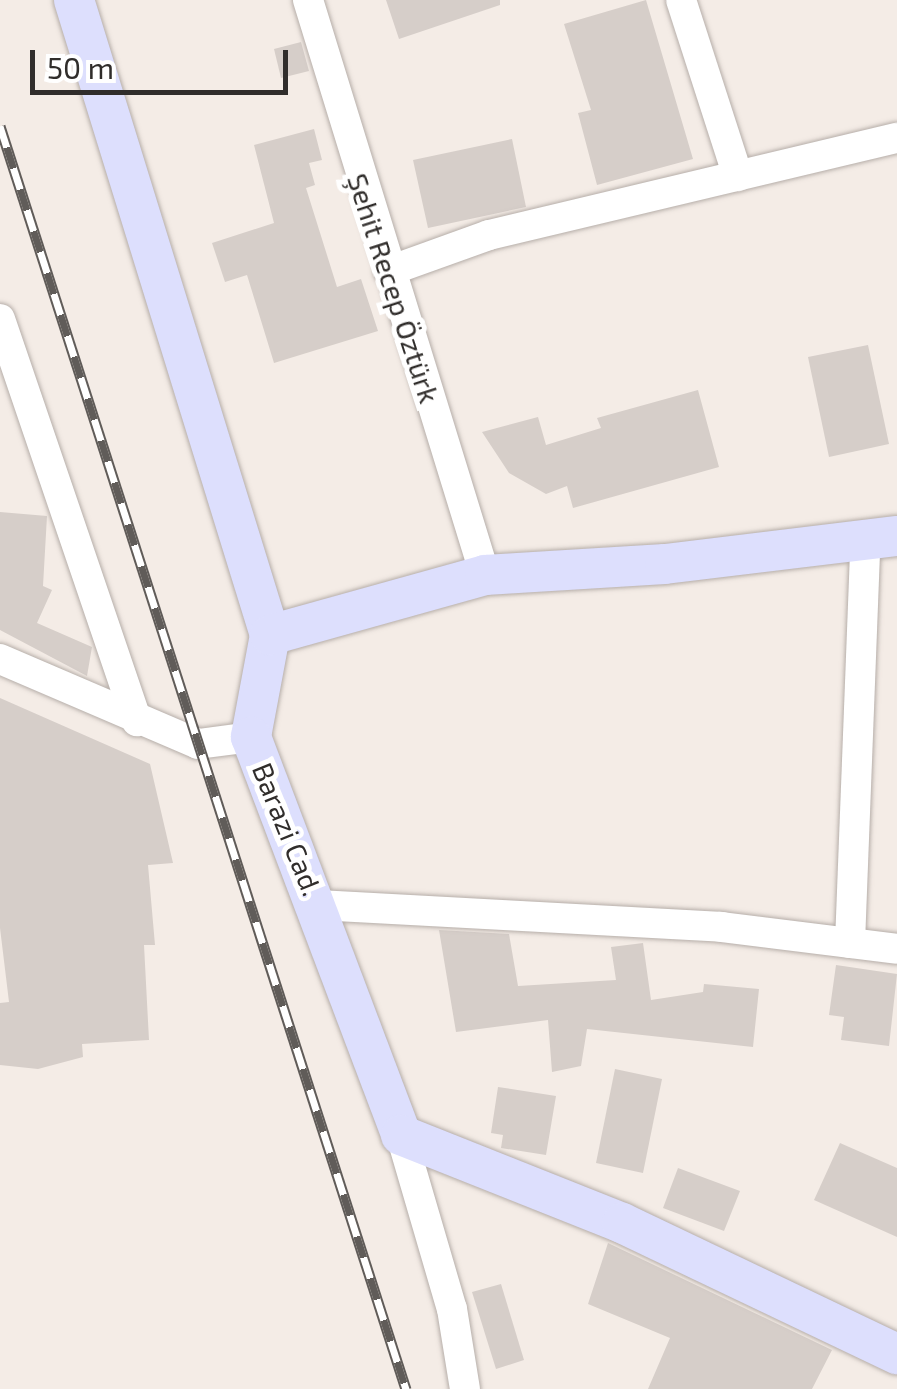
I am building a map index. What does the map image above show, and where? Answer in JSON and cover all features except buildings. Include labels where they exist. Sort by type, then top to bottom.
[{"type":"street","name":"Barazi Cad.","points":[[74,0],[270,635],[251,737],[318,905],[402,1135]]},
{"type":"street","name":"Şehit Recep Öztürk","points":[[308,0],[388,271],[485,574]]},
{"type":"street","points":[[681,0],[738,176]]},
{"type":"street","points":[[388,271],[489,235],[897,138]]},
{"type":"street","points":[[2,327],[137,721]]},
{"type":"street","points":[[270,635],[485,574],[881,540],[850,944]]},
{"type":"street","points":[[0,659],[198,744],[251,737]]},
{"type":"street","points":[[318,905],[720,928],[897,949]]},
{"type":"street","points":[[402,1135],[622,1223],[897,1354]]},
{"type":"street","points":[[402,1135],[452,1309],[465,1389]]},
{"type":"railway","points":[[0,126],[406,1389]]}]
